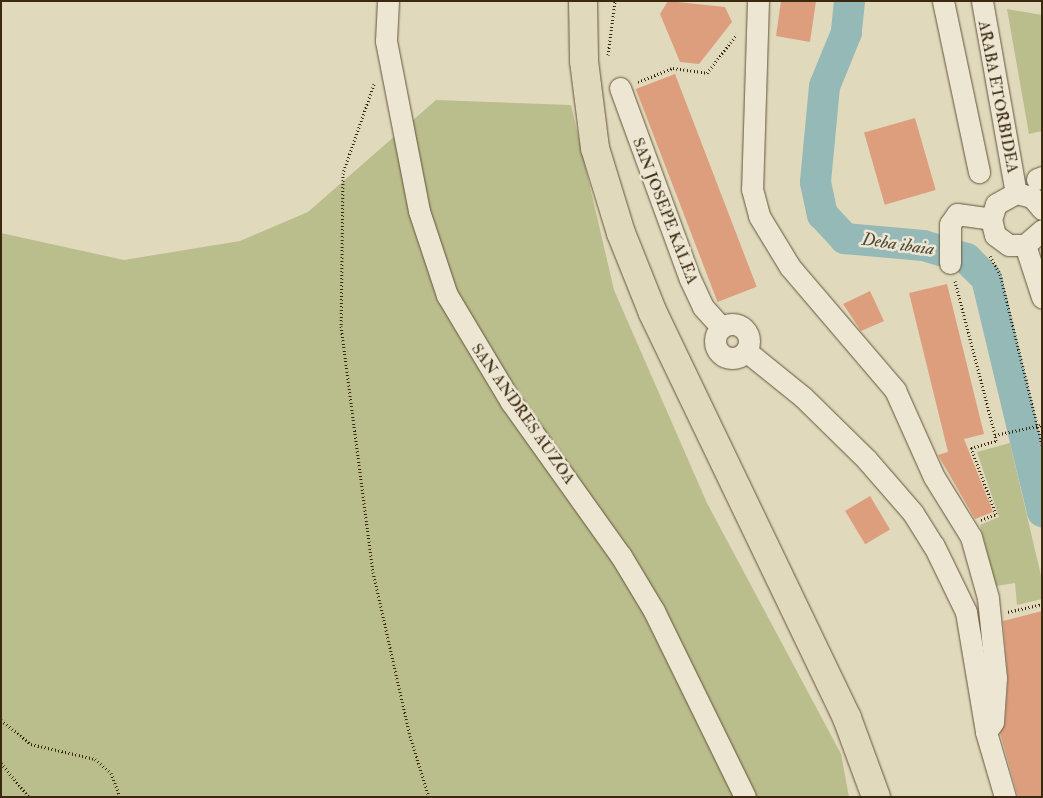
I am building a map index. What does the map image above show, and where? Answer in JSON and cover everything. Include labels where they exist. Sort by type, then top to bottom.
[{"type":"main road","points":[[583,1],[588,103],[607,190],[653,313],[828,676],[876,797]]},
{"type":"main road","points":[[588,103],[596,1]]},
{"type":"street","name":"SAN ANDRES AUZOA","points":[[388,1],[387,47],[419,211],[447,295],[511,402],[611,541],[654,611],[745,797]]},
{"type":"street","points":[[943,1],[979,172]]},
{"type":"street","name":"ARABA ETORBIDEA","points":[[982,1],[1016,193]]},
{"type":"street","points":[[758,7],[752,189],[768,236],[895,390],[934,477],[964,526],[978,557],[991,616],[995,693],[993,722],[986,732]]},
{"type":"street","name":"SAN JOSEPE KALEA","points":[[620,88],[690,279],[703,307],[721,327],[714,343],[720,353],[730,358],[746,351],[803,397],[868,460],[913,513],[934,546],[966,612],[986,732],[1005,797]]},
{"type":"street","points":[[1025,245],[1001,241],[991,219],[996,204],[1016,193],[1032,197],[1042,209]]},
{"type":"street","points":[[950,263],[950,240],[957,214],[991,219]]},
{"type":"street","points":[[1025,245],[1042,230]]},
{"type":"street","points":[[1025,245],[1042,298]]},
{"type":"path","points":[[606,66],[615,1]]},
{"type":"path","points":[[620,88],[673,68],[707,73],[758,7]]},
{"type":"path","points":[[387,47],[343,173],[341,326],[373,572],[410,736],[429,797]]},
{"type":"path","points":[[983,250],[1000,274],[1040,426],[1042,445]]},
{"type":"path","points":[[950,263],[996,441],[971,448],[996,514],[964,526]]},
{"type":"path","points":[[995,435],[1040,426]]},
{"type":"path","points":[[991,616],[1042,604]]},
{"type":"path","points":[[1,720],[31,744],[95,759],[111,773],[120,797]]},
{"type":"path","points":[[1,763],[29,797]]},
{"type":"green space","points":[[1007,9],[1042,15],[1042,131],[1029,134]]},
{"type":"green space","points":[[436,100],[571,105],[614,290],[707,503],[841,754],[849,797],[1,797],[1,233],[124,260],[240,241],[308,212]]},
{"type":"green space","points":[[1010,443],[1042,580],[1042,599],[1017,605],[1015,583],[996,586],[980,525],[999,517],[977,452]]},
{"type":"building","points":[[668,1],[725,7],[732,22],[699,64],[680,62],[660,14]]},
{"type":"building","points":[[781,1],[816,1],[810,42],[776,36]]},
{"type":"building","points":[[675,74],[757,287],[717,302],[636,89]]},
{"type":"building","points":[[915,118],[936,190],[885,205],[864,133]]},
{"type":"building","points":[[947,284],[984,434],[964,439],[993,512],[975,519],[938,455],[948,452],[909,293]]},
{"type":"building","points":[[870,291],[884,321],[861,331],[843,304]]},
{"type":"building","points":[[870,496],[890,529],[865,544],[845,511]]},
{"type":"building","points":[[1042,611],[1042,797],[1018,797],[1000,733],[1005,723],[1008,679],[1003,621]]},
{"type":"waterway","name":"Deba ibaia","points":[[849,1],[846,32],[824,86],[815,182],[822,214],[844,238],[923,245],[966,258],[986,278],[1042,511]]}]
